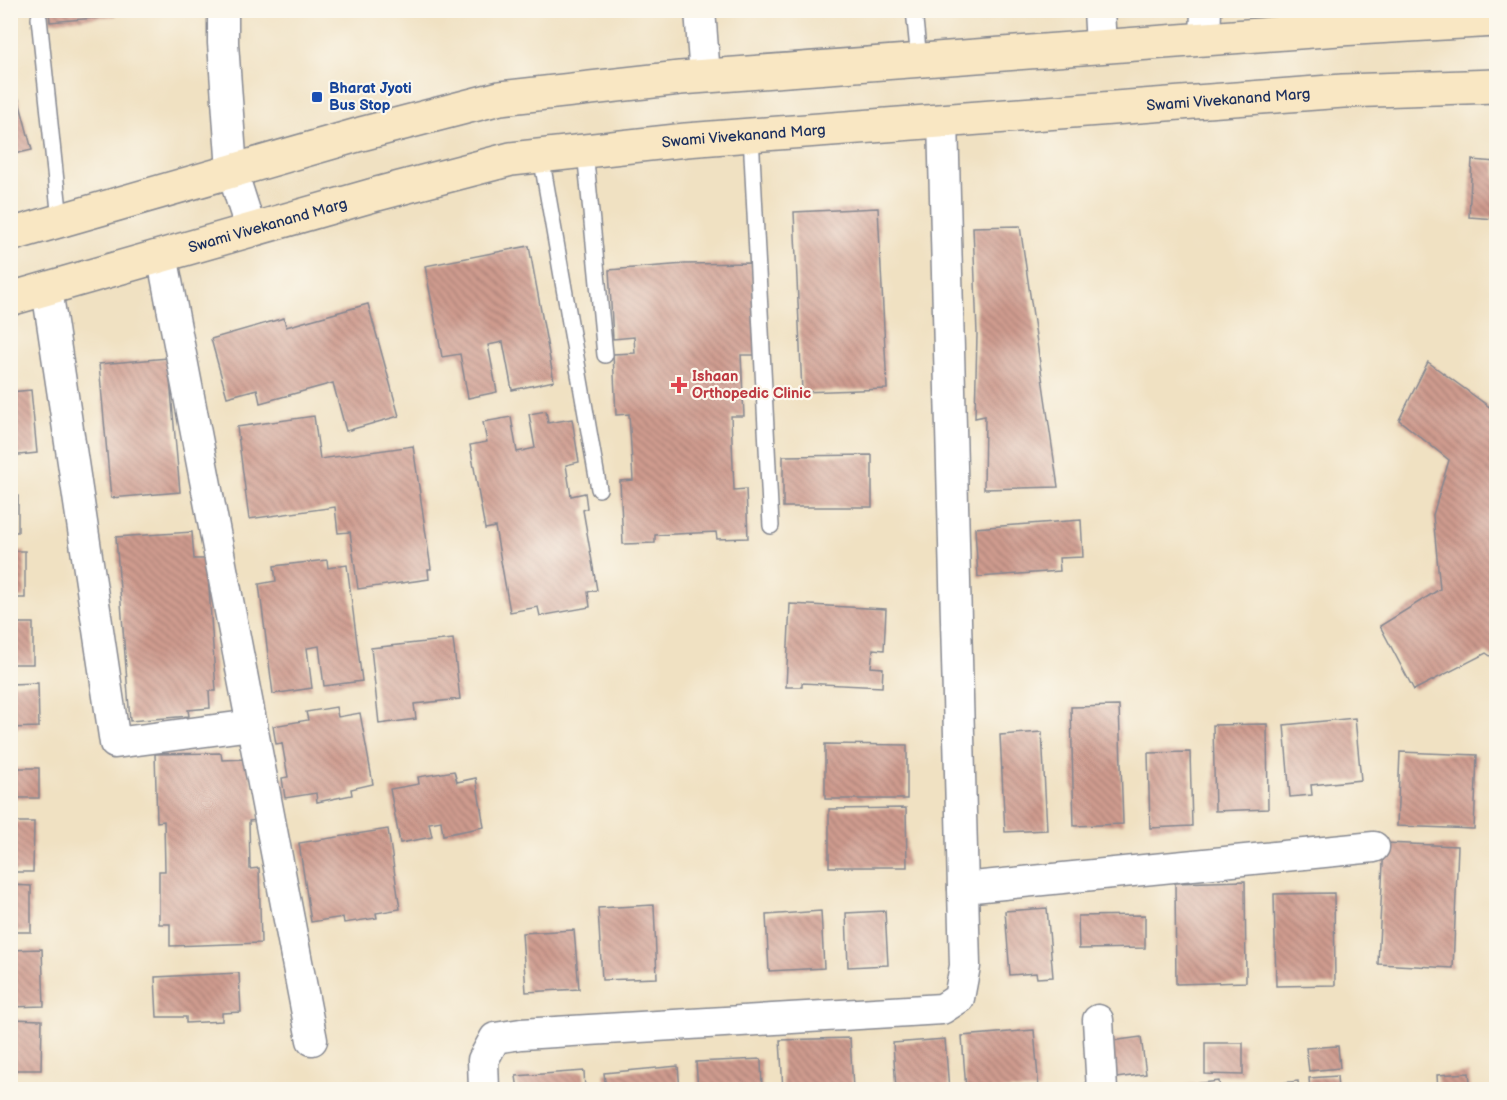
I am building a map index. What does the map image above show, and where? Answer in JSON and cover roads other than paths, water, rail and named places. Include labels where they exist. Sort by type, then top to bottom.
[{"type":"main road","points":[[10,235],[361,134],[500,98],[705,76],[1101,46],[1206,24],[1486,17]]},
{"type":"main road","name":"Swami Vivekanand Marg","points":[[10,299],[377,194],[511,159],[686,140],[943,120],[1343,91],[1497,86]]},
{"type":"street","points":[[223,10],[223,43],[232,171],[251,230]]},
{"type":"street","points":[[700,10],[705,76]]},
{"type":"street","points":[[1099,10],[1101,46]]},
{"type":"street","points":[[484,1089],[483,1060],[495,1038],[521,1034],[942,1009],[959,998],[965,966],[943,120]]},
{"type":"street","points":[[162,255],[312,1040]]},
{"type":"street","points":[[47,289],[115,743],[252,724]]},
{"type":"street","points":[[963,888],[1374,847]]},
{"type":"street","points":[[1098,1020],[1102,1089]]},
{"type":"lane","points":[[914,10],[920,60]]},
{"type":"lane","points":[[39,18],[60,220]]},
{"type":"lane","points":[[751,135],[771,526]]},
{"type":"lane","points":[[585,151],[605,355]]},
{"type":"lane","points":[[541,156],[599,489]]},
{"type":"place","name":"Bharat Jyoti Bus Stop","points":[[317,97]]},
{"type":"place","name":"Ishaan Orthopedic Clinic","points":[[679,385]]}]
